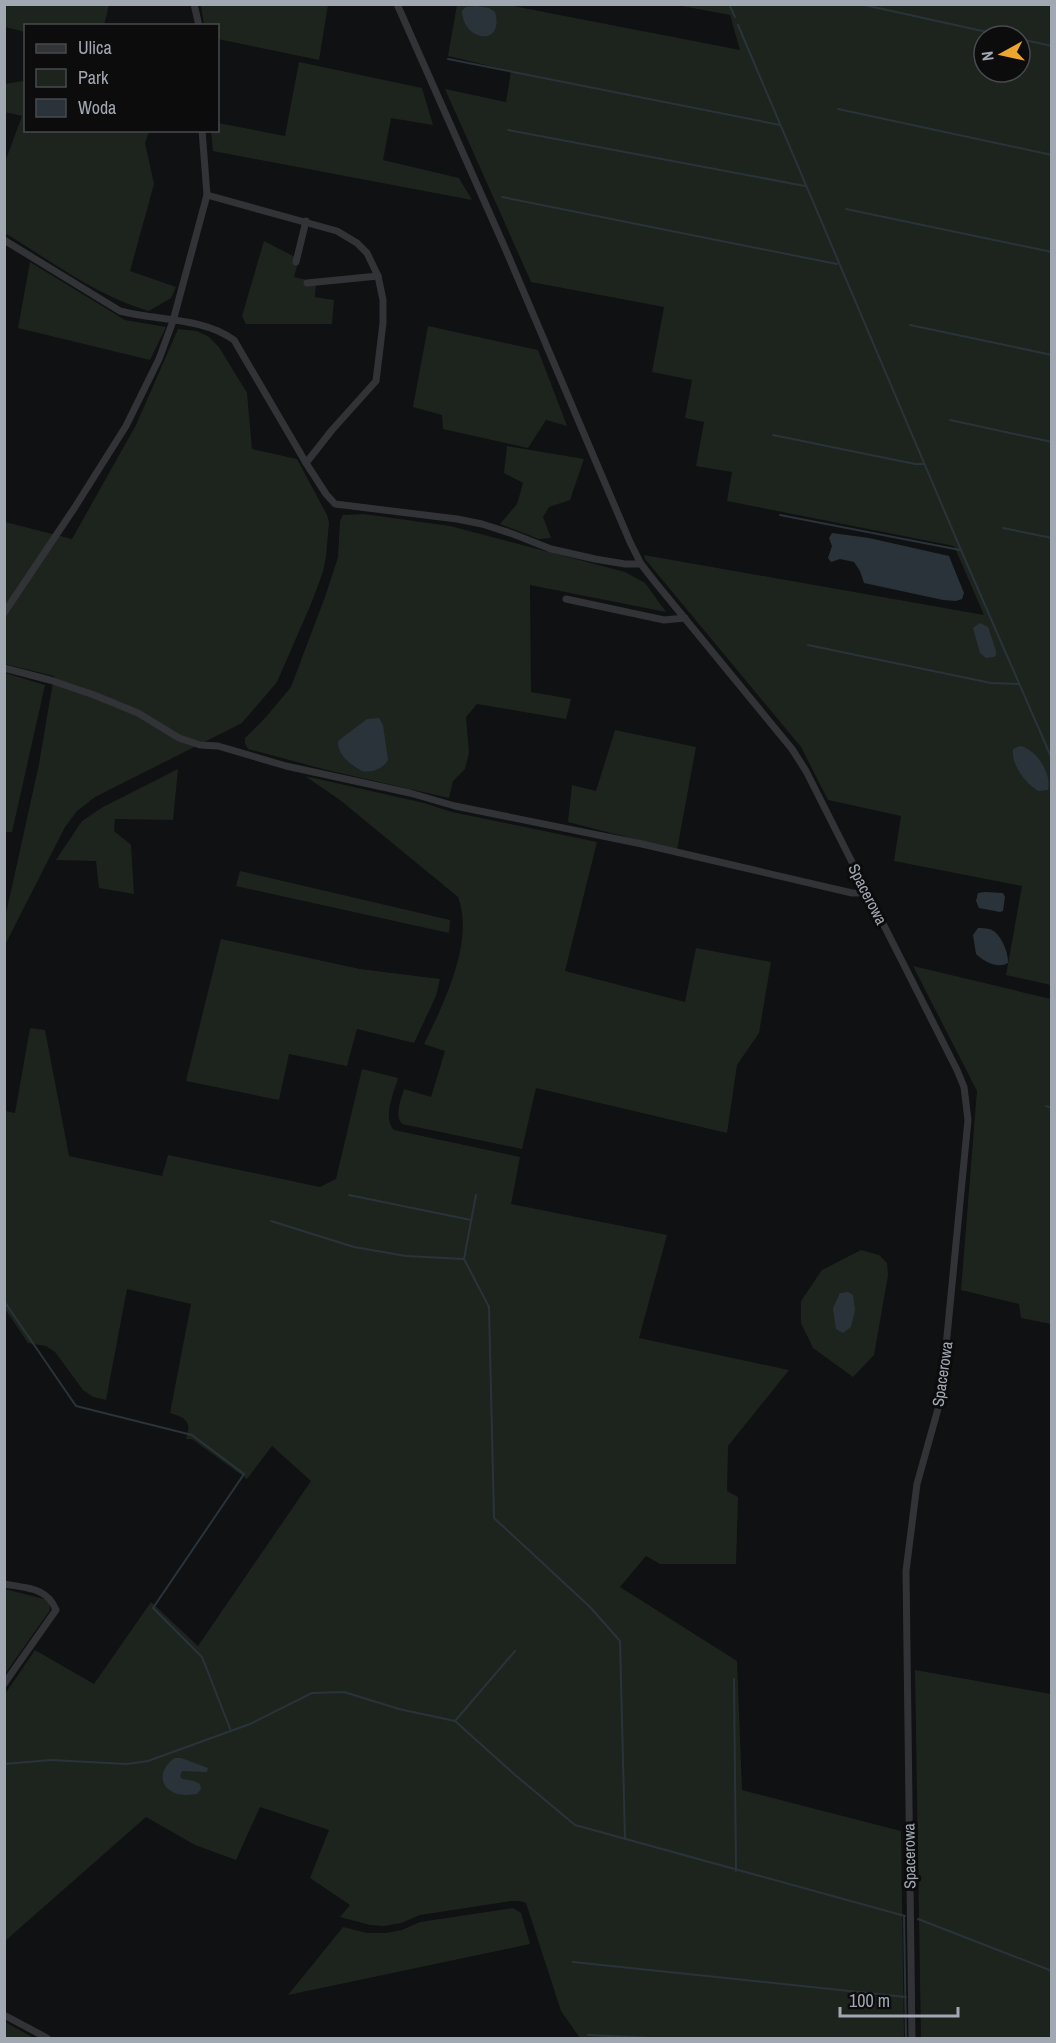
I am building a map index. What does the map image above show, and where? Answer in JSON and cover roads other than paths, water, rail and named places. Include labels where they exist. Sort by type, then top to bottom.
[{"type":"street","points":[[194,4],[199,24]]},
{"type":"street","name":"Spacerowa","points":[[397,4],[641,564],[792,748],[806,771],[964,1087],[969,1120],[941,1398],[917,1484],[906,1571],[912,2038]]},
{"type":"street","points":[[4,613],[126,426],[159,359],[173,321],[207,195],[202,132]]},
{"type":"street","points":[[207,195],[338,231],[357,243],[367,253],[378,276],[382,288],[383,312],[376,381],[306,463]]},
{"type":"street","points":[[296,262],[306,221]]},
{"type":"street","points":[[4,240],[120,311],[202,325],[222,332],[234,340],[306,463],[335,504],[474,523],[513,534],[551,549],[625,564],[641,564]]},
{"type":"street","points":[[307,284],[378,276]]},
{"type":"street","points":[[566,599],[664,620],[685,618]]},
{"type":"street","points":[[4,668],[94,695],[138,713],[179,738],[200,745],[218,746],[286,766],[410,793],[455,806],[642,844],[852,893],[867,893]]},
{"type":"street","points":[[4,1584],[39,1591],[52,1600],[56,1610],[4,1684]]},
{"type":"street","points":[[4,2015],[47,2038]]},
{"type":"water","points":[[466,7],[489,8],[495,12],[494,31],[489,35],[476,34],[464,21],[462,11]]},
{"type":"water","points":[[832,533],[869,538],[949,556],[964,593],[962,599],[943,600],[864,583],[854,562],[840,559],[831,562],[828,558],[832,546],[829,538]]},
{"type":"water","points":[[980,623],[988,627],[996,651],[994,657],[986,658],[980,653],[973,628]]},
{"type":"water","points":[[379,718],[383,725],[388,760],[376,770],[362,771],[342,755],[338,741],[367,719]]},
{"type":"water","points":[[1020,746],[1032,752],[1042,763],[1048,776],[1048,790],[1038,791],[1020,773],[1014,761],[1013,749]]},
{"type":"water","points":[[978,893],[1003,893],[1005,897],[1003,911],[979,908],[976,901]]},
{"type":"water","points":[[978,928],[989,929],[997,934],[1005,948],[1008,963],[991,964],[976,954],[973,935]]},
{"type":"water","points":[[848,1292],[853,1295],[855,1310],[851,1327],[843,1333],[836,1329],[833,1308],[840,1293]]},
{"type":"water","points":[[175,1758],[208,1768],[207,1772],[182,1771],[180,1776],[182,1779],[200,1784],[201,1789],[197,1794],[179,1794],[165,1785],[164,1770]]},
{"type":"waterway","points":[[729,4],[735,17]]},
{"type":"waterway","points":[[860,4],[972,29]]},
{"type":"waterway","points":[[738,25],[1052,759]]},
{"type":"waterway","points":[[1032,42],[1052,46]]},
{"type":"waterway","points":[[448,59],[780,125]]},
{"type":"waterway","points":[[838,109],[1052,155]]},
{"type":"waterway","points":[[508,130],[805,186]]},
{"type":"waterway","points":[[502,197],[837,264]]},
{"type":"waterway","points":[[846,209],[1052,252]]},
{"type":"waterway","points":[[910,325],[1052,355]]},
{"type":"waterway","points":[[950,420],[1052,442]]},
{"type":"waterway","points":[[773,435],[924,464]]},
{"type":"waterway","points":[[780,515],[960,550]]},
{"type":"waterway","points":[[1003,528],[1052,538]]},
{"type":"waterway","points":[[808,645],[991,683],[1019,684]]},
{"type":"waterway","points":[[1046,1106],[1052,1108]]},
{"type":"waterway","points":[[349,1195],[471,1220]]},
{"type":"waterway","points":[[476,1195],[464,1259],[489,1307],[494,1518],[590,1607],[620,1641],[625,1839]]},
{"type":"waterway","points":[[271,1221],[354,1247],[406,1256],[464,1259]]},
{"type":"waterway","points":[[4,1301],[76,1406],[192,1435],[244,1474],[153,1608],[202,1657],[231,1731]]},
{"type":"waterway","points":[[455,1721],[515,1651]]},
{"type":"waterway","points":[[734,1679],[736,1871]]},
{"type":"waterway","points":[[4,1764],[51,1760],[127,1764],[148,1761],[250,1724],[312,1693],[344,1692],[399,1709],[455,1721],[575,1825],[905,1916]]},
{"type":"waterway","points":[[904,1916],[906,2038]]},
{"type":"waterway","points":[[918,1919],[1052,1971]]},
{"type":"waterway","points":[[573,1962],[906,1997]]},
{"type":"waterway","points":[[588,2035],[652,2038]]}]
